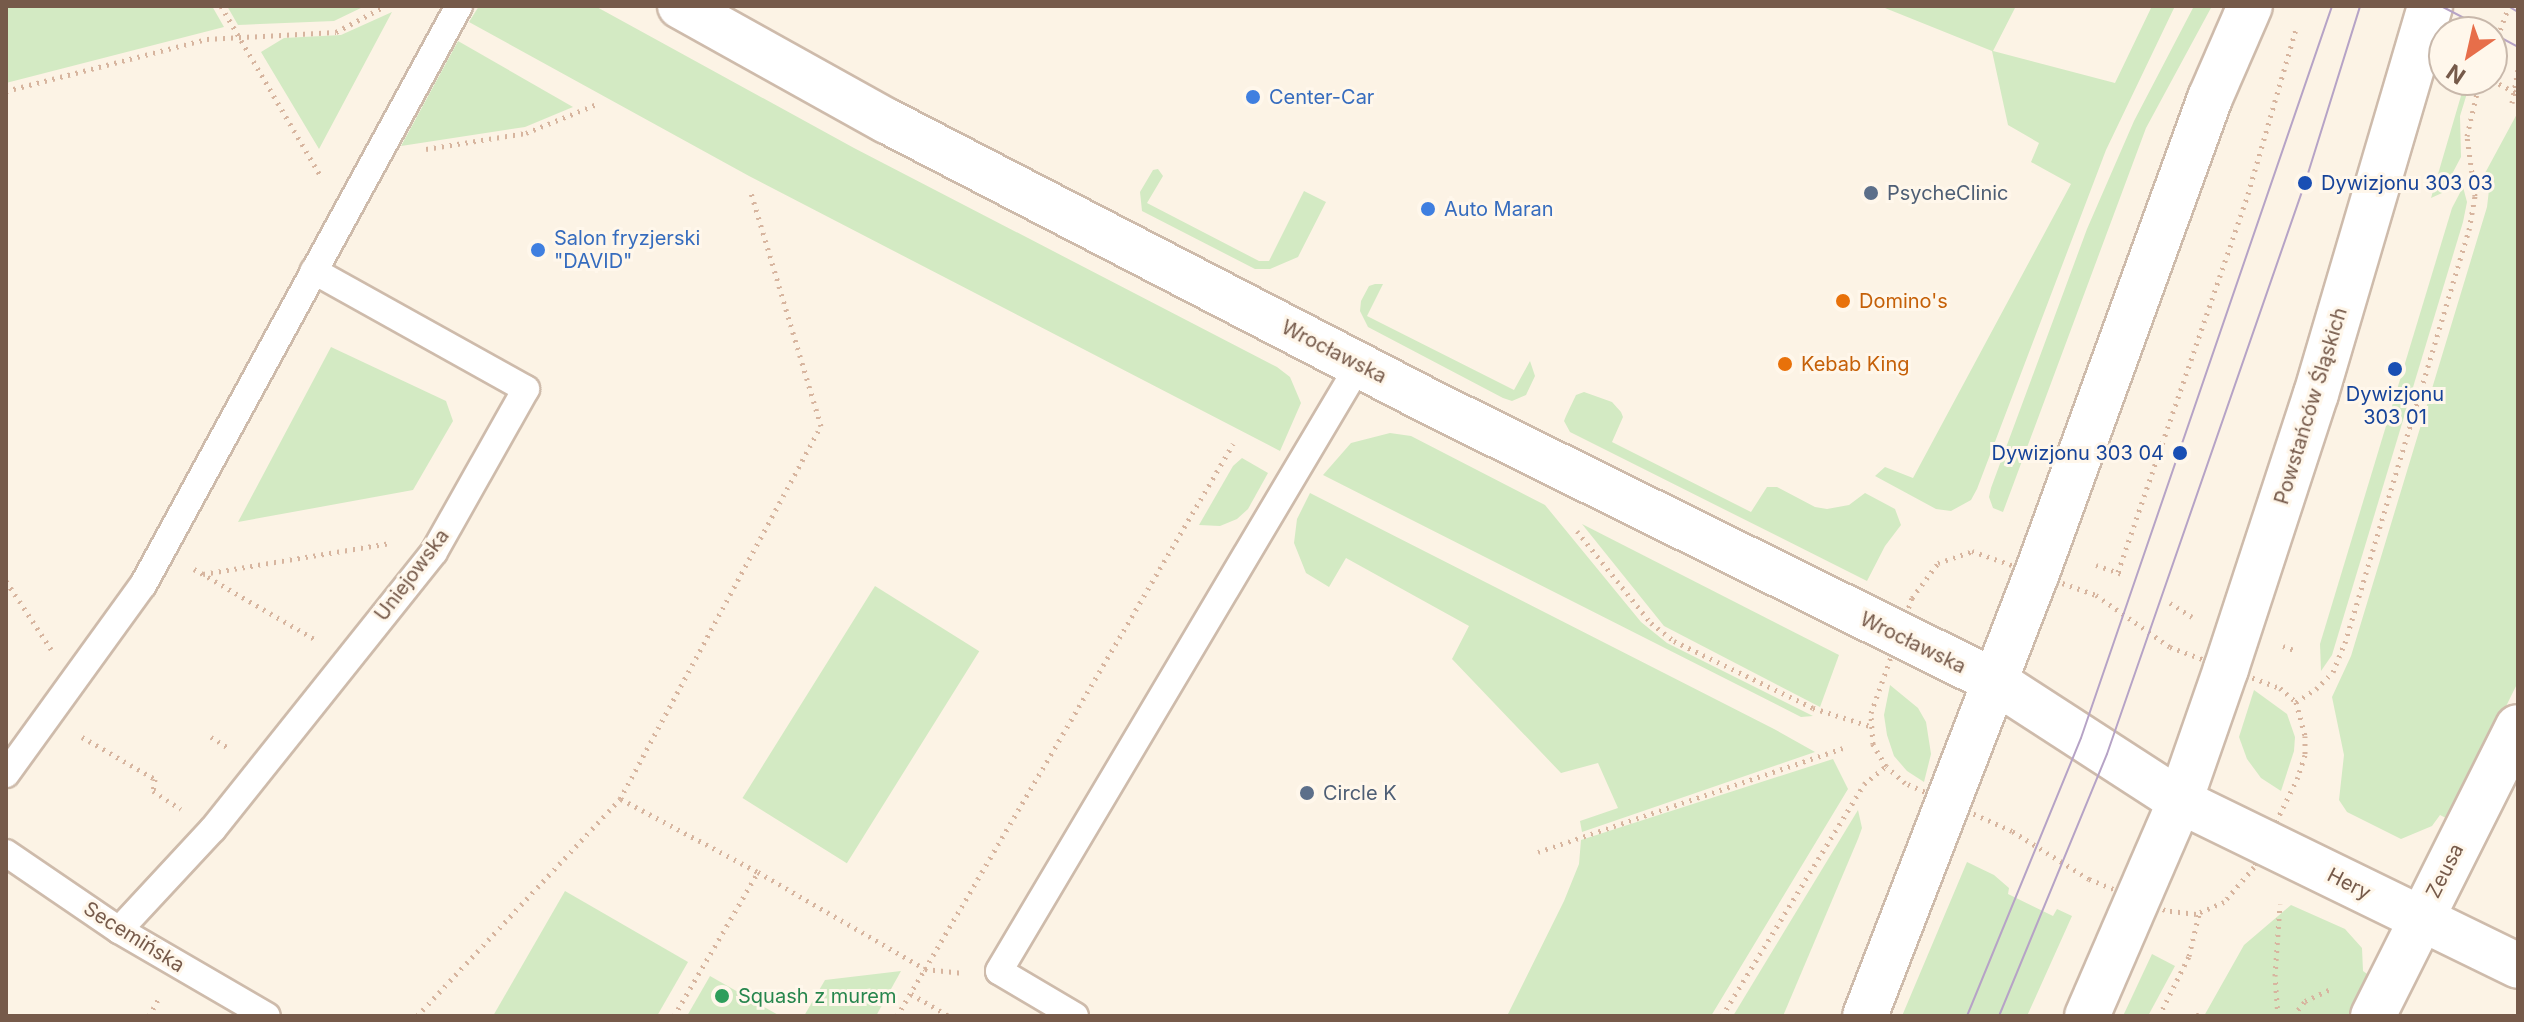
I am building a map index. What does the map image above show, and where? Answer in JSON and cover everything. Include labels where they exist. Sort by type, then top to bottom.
[{"type":"street","name":"Wrocławska","points":[[680,6],[887,121],[1570,474],[1996,682]]},
{"type":"street","points":[[1865,1016],[1996,682],[2210,98],[2250,6]]},
{"type":"street","name":"Powstańców Śląskich","points":[[2087,1016],[2180,801],[2316,394],[2430,6]]},
{"type":"street","points":[[1996,682],[2180,801]]},
{"type":"street","name":"Zeusa","points":[[2373,1016],[2518,727]]},
{"type":"street","name":"Hery","points":[[2180,801],[2518,966]]},
{"type":"lane","points":[[6,774],[143,585],[459,6]]},
{"type":"lane","name":"Uniejowska","points":[[119,930],[213,829],[446,533],[526,389],[314,271]]},
{"type":"lane","points":[[1075,1016],[999,971],[1359,365]]},
{"type":"lane","name":"Secemińska","points":[[6,853],[119,930],[267,1016]]},
{"type":"path","points":[[221,6],[344,217]]},
{"type":"path","points":[[6,91],[207,39],[336,32],[385,6]]},
{"type":"path","points":[[2118,572],[2248,194],[2299,20]]},
{"type":"path","points":[[2512,103],[2518,70]]},
{"type":"path","points":[[2296,702],[2316,689],[2333,672],[2345,643],[2469,230],[2475,196],[2467,136],[2476,96]]},
{"type":"path","points":[[377,157],[526,133],[597,104]]},
{"type":"path","points":[[417,1016],[620,799],[821,426],[750,190]]},
{"type":"path","points":[[897,1016],[1233,444]]},
{"type":"path","points":[[1574,528],[1651,623],[1674,641],[1813,708],[1870,726]]},
{"type":"path","points":[[203,574],[446,533]]},
{"type":"path","points":[[162,550],[348,659]]},
{"type":"path","points":[[1912,598],[1926,575],[1949,557],[1972,551],[1988,556]]},
{"type":"path","points":[[2096,565],[2125,575]]},
{"type":"path","points":[[6,581],[73,683]]},
{"type":"path","points":[[2092,593],[2110,602],[2159,641],[2192,656]]},
{"type":"path","points":[[1884,675],[1870,726],[1873,744],[1886,766],[1905,783],[1925,793]]},
{"type":"path","points":[[2253,679],[2280,688],[2296,702],[2305,736],[2305,755],[2289,796]]},
{"type":"path","points":[[48,718],[155,779],[153,791],[213,829]]},
{"type":"path","points":[[1538,852],[1843,748]]},
{"type":"path","points":[[1722,1016],[1858,794],[1886,766]]},
{"type":"path","points":[[620,799],[758,872],[925,969],[952,974],[999,971]]},
{"type":"path","points":[[1993,822],[2089,879]]},
{"type":"path","points":[[2165,910],[2185,915],[2200,913],[2232,896],[2254,867]]},
{"type":"path","points":[[674,1016],[758,872]]},
{"type":"path","points":[[2278,1016],[2275,976],[2281,891]]},
{"type":"path","points":[[2159,1016],[2189,956],[2200,913]]},
{"type":"path","points":[[911,994],[949,1016]]},
{"type":"green space","points":[[6,6],[212,6],[224,27],[6,83]]},
{"type":"green space","points":[[227,6],[365,6],[334,21],[238,25]]},
{"type":"green space","points":[[479,6],[595,6],[854,148],[1277,367],[1290,377],[1301,403],[1280,451],[749,176],[469,22]]},
{"type":"green space","points":[[1880,6],[2016,6],[1993,51],[2115,83],[2152,6],[2175,6],[2106,150],[1977,489],[1971,500],[1951,511],[1936,509],[1875,476],[1885,467],[1913,478],[2071,184],[2031,162],[2039,143],[2008,125],[1992,51]]},
{"type":"green space","points":[[2194,6],[2212,6],[2146,128],[2003,512],[1993,508],[1989,497],[1991,488],[2087,229],[2134,121]]},
{"type":"green space","points":[[392,12],[319,149],[261,52],[284,38],[341,35]]},
{"type":"green space","points":[[458,41],[573,107],[525,127],[401,146]]},
{"type":"green space","points":[[2461,96],[2466,96],[2460,116],[2461,157],[2442,193],[2431,198]]},
{"type":"green space","points":[[2518,112],[2518,682],[2450,820],[2440,815],[2432,826],[2401,839],[2347,812],[2339,800],[2344,755],[2332,697],[2351,656],[2487,207],[2489,190],[2484,175]]},
{"type":"green space","points":[[1158,169],[1163,176],[1147,203],[1259,261],[1269,261],[1304,191],[1326,202],[1298,257],[1270,269],[1255,269],[1142,211],[1140,192],[1153,170]]},
{"type":"green space","points":[[2463,187],[2467,202],[2463,222],[2332,655],[2321,671],[2320,644],[2452,208]]},
{"type":"green space","points":[[1383,284],[1367,316],[1514,390],[1530,361],[1535,376],[1526,395],[1512,401],[1503,398],[1368,327],[1360,311],[1361,301],[1369,286]]},
{"type":"green space","points":[[331,347],[446,401],[453,421],[413,490],[238,522]]},
{"type":"green space","points":[[1584,392],[1612,402],[1621,412],[1623,417],[1612,442],[1751,512],[1767,487],[1777,487],[1815,507],[1827,509],[1849,505],[1865,493],[1895,509],[1901,525],[1885,546],[1867,581],[1570,432],[1564,421],[1576,395]]},
{"type":"green space","points":[[1390,433],[1411,436],[1545,505],[1641,622],[1667,643],[1813,716],[1801,717],[1323,475],[1351,443]]},
{"type":"green space","points":[[1242,458],[1268,473],[1248,509],[1237,519],[1220,526],[1199,525],[1233,466]]},
{"type":"green space","points":[[1310,493],[1815,752],[1582,832],[1580,821],[1618,808],[1598,763],[1561,773],[1452,659],[1469,626],[1346,558],[1329,587],[1306,573],[1294,543],[1297,519]]},
{"type":"green space","points":[[1582,524],[1839,655],[1820,707],[1664,626]]},
{"type":"green space","points":[[875,586],[979,651],[847,863],[743,798]]},
{"type":"green space","points":[[1890,685],[1918,708],[1926,722],[1931,754],[1924,782],[1907,771],[1894,756],[1884,715]]},
{"type":"green space","points":[[2254,690],[2287,714],[2295,737],[2294,751],[2281,791],[2261,778],[2247,759],[2239,737]]},
{"type":"green space","points":[[1833,759],[1848,789],[1711,1016],[1507,1016],[1564,901],[1579,864],[1581,840]]},
{"type":"green space","points":[[1858,810],[1862,828],[1858,839],[1783,1016],[1733,1016]]},
{"type":"green space","points":[[1967,862],[1994,875],[2009,888],[2008,894],[2053,916],[2057,909],[2072,916],[2027,1016],[1902,1016]]},
{"type":"green space","points":[[565,891],[688,962],[657,1016],[493,1016]]},
{"type":"green space","points":[[2291,905],[2345,929],[2362,948],[2363,971],[2374,979],[2355,1016],[2204,1016],[2244,945]]},
{"type":"green space","points":[[2152,954],[2175,966],[2148,1016],[2123,1016]]},
{"type":"green space","points":[[901,971],[876,1016],[804,1016],[825,980]]},
{"type":"green space","name":"Squash z murem","points":[[710,976],[780,1016],[687,1016]]},
{"type":"tram line","points":[[1967,1016],[2081,738],[2332,6]]},
{"type":"tram line","points":[[1999,1016],[2107,754],[2305,183],[2360,6]]},
{"type":"tram line","points":[[2441,6],[2460,16]]},
{"type":"tram line","points":[[2508,6],[2518,12]]},
{"type":"tram line","points":[[2508,42],[2518,47]]},
{"type":"place","name":"Center-Car","points":[[1253,97]]},
{"type":"place","name":"Dywizjonu 303 03","points":[[2305,183]]},
{"type":"place","name":"PsycheClinic","points":[[1871,193]]},
{"type":"place","name":"Auto Maran","points":[[1428,209]]},
{"type":"place","name":"Salon fryzjerski \"DAVID\"","points":[[538,250]]},
{"type":"place","name":"Domino's","points":[[1843,301]]},
{"type":"place","name":"Kebab King","points":[[1785,364]]},
{"type":"place","name":"Dywizjonu 303 01","points":[[2395,369]]},
{"type":"place","name":"Dywizjonu 303 04","points":[[2180,453]]},
{"type":"place","name":"Circle K","points":[[1307,793]]},
{"type":"place","name":"Squash z murem","points":[[722,996]]}]
